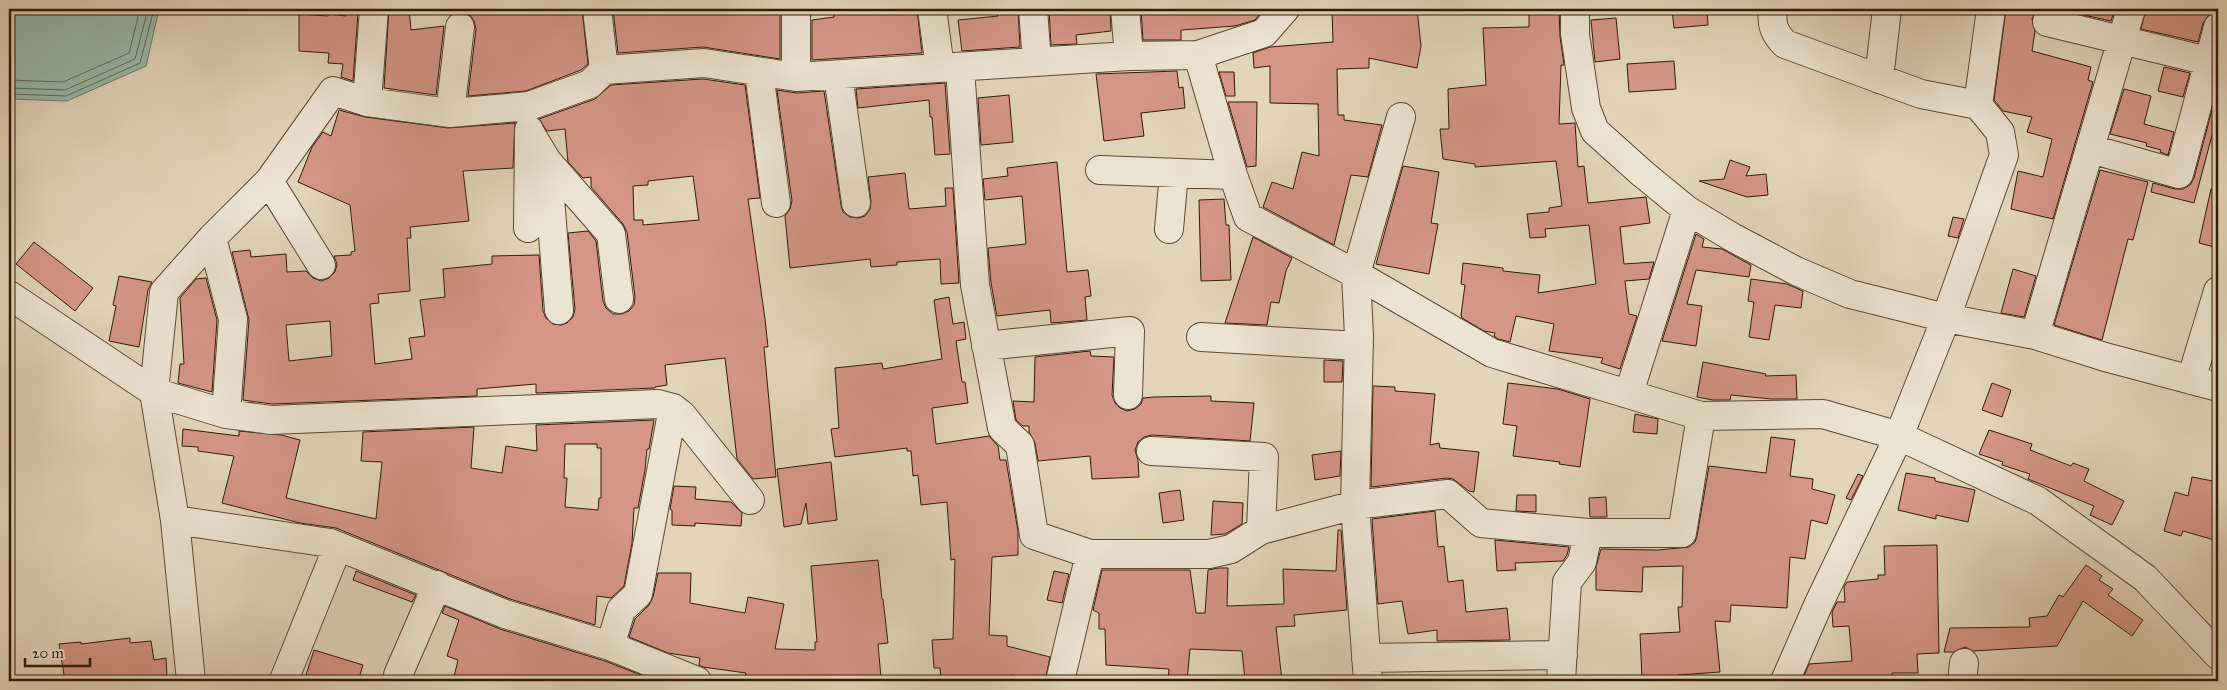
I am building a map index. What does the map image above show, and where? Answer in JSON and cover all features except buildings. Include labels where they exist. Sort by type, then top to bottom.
[{"type":"street","points":[[367,102],[374,9]]},
{"type":"street","points":[[597,9],[604,70]]},
{"type":"street","points":[[796,9],[796,77]]},
{"type":"street","points":[[932,9],[950,68],[975,285],[986,346],[1002,428],[1020,445],[1034,535],[1090,554],[1208,554],[1231,550],[1261,530],[1355,505],[1448,494],[1481,523],[1588,533],[1682,533],[1701,416]]},
{"type":"street","points":[[1033,9],[1037,62]]},
{"type":"street","points":[[1125,9],[1130,56]]},
{"type":"street","points":[[191,681],[175,520],[154,392],[164,292],[212,238],[269,181],[333,91],[367,102],[450,113],[529,118],[590,84],[604,70],[704,63],[796,77],[1130,56],[1198,56],[1264,33],[1286,9]]},
{"type":"street","points":[[1575,9],[1575,34],[1586,108],[1595,131],[1642,174],[1687,210],[1732,238],[1850,294],[1946,318],[2035,334],[2105,357],[2218,387]]},
{"type":"street","points":[[1773,9],[1772,20],[1775,34],[1785,44],[1921,94],[1978,105],[2000,132],[2004,154],[1946,318],[1899,436],[1819,603],[1785,681]]},
{"type":"street","points":[[1879,78],[1887,9]]},
{"type":"street","points":[[1978,105],[1992,9]]},
{"type":"street","points":[[2035,334],[2131,9]]},
{"type":"street","points":[[2048,22],[2208,61]]},
{"type":"street","points":[[450,113],[460,27]]},
{"type":"street","points":[[2091,149],[2179,174],[2218,27]]},
{"type":"street","points":[[1198,56],[1233,175],[1248,217],[1356,274],[1492,352],[1701,416],[1823,414],[1899,436],[2038,501],[2145,578],[2216,643]]},
{"type":"street","points":[[759,72],[776,203]]},
{"type":"street","points":[[838,75],[856,203]]},
{"type":"street","points":[[1401,117],[1356,274],[1359,346],[1355,444],[1355,505],[1367,669],[1562,668],[1567,582],[1582,562],[1588,533]]},
{"type":"street","points":[[529,118],[547,161],[559,310]]},
{"type":"street","points":[[528,228],[529,118]]},
{"type":"street","points":[[547,161],[611,234],[619,300]]},
{"type":"street","points":[[1100,170],[1233,175]]},
{"type":"street","points":[[1169,229],[1174,173]]},
{"type":"street","points":[[269,181],[321,265]]},
{"type":"street","points":[[1629,393],[1687,210]]},
{"type":"street","points":[[212,238],[233,319],[226,414]]},
{"type":"street","points":[[2191,380],[2218,291]]},
{"type":"street","points":[[9,295],[154,392],[226,414],[271,420],[658,404],[673,408],[682,415],[750,500]]},
{"type":"street","points":[[986,346],[1130,331],[1128,395]]},
{"type":"street","points":[[1201,336],[1359,346]]},
{"type":"street","points":[[610,646],[621,610],[638,594],[673,408]]},
{"type":"street","points":[[1151,451],[1264,457],[1261,530]]},
{"type":"street","points":[[175,520],[330,543],[438,585],[505,614],[610,646],[690,680]]},
{"type":"street","points":[[284,680],[338,546]]},
{"type":"street","points":[[1060,681],[1090,554]]},
{"type":"street","points":[[398,681],[398,675],[438,585]]},
{"type":"water","points":[[9,9],[159,9],[146,66],[67,101],[9,99]]}]
